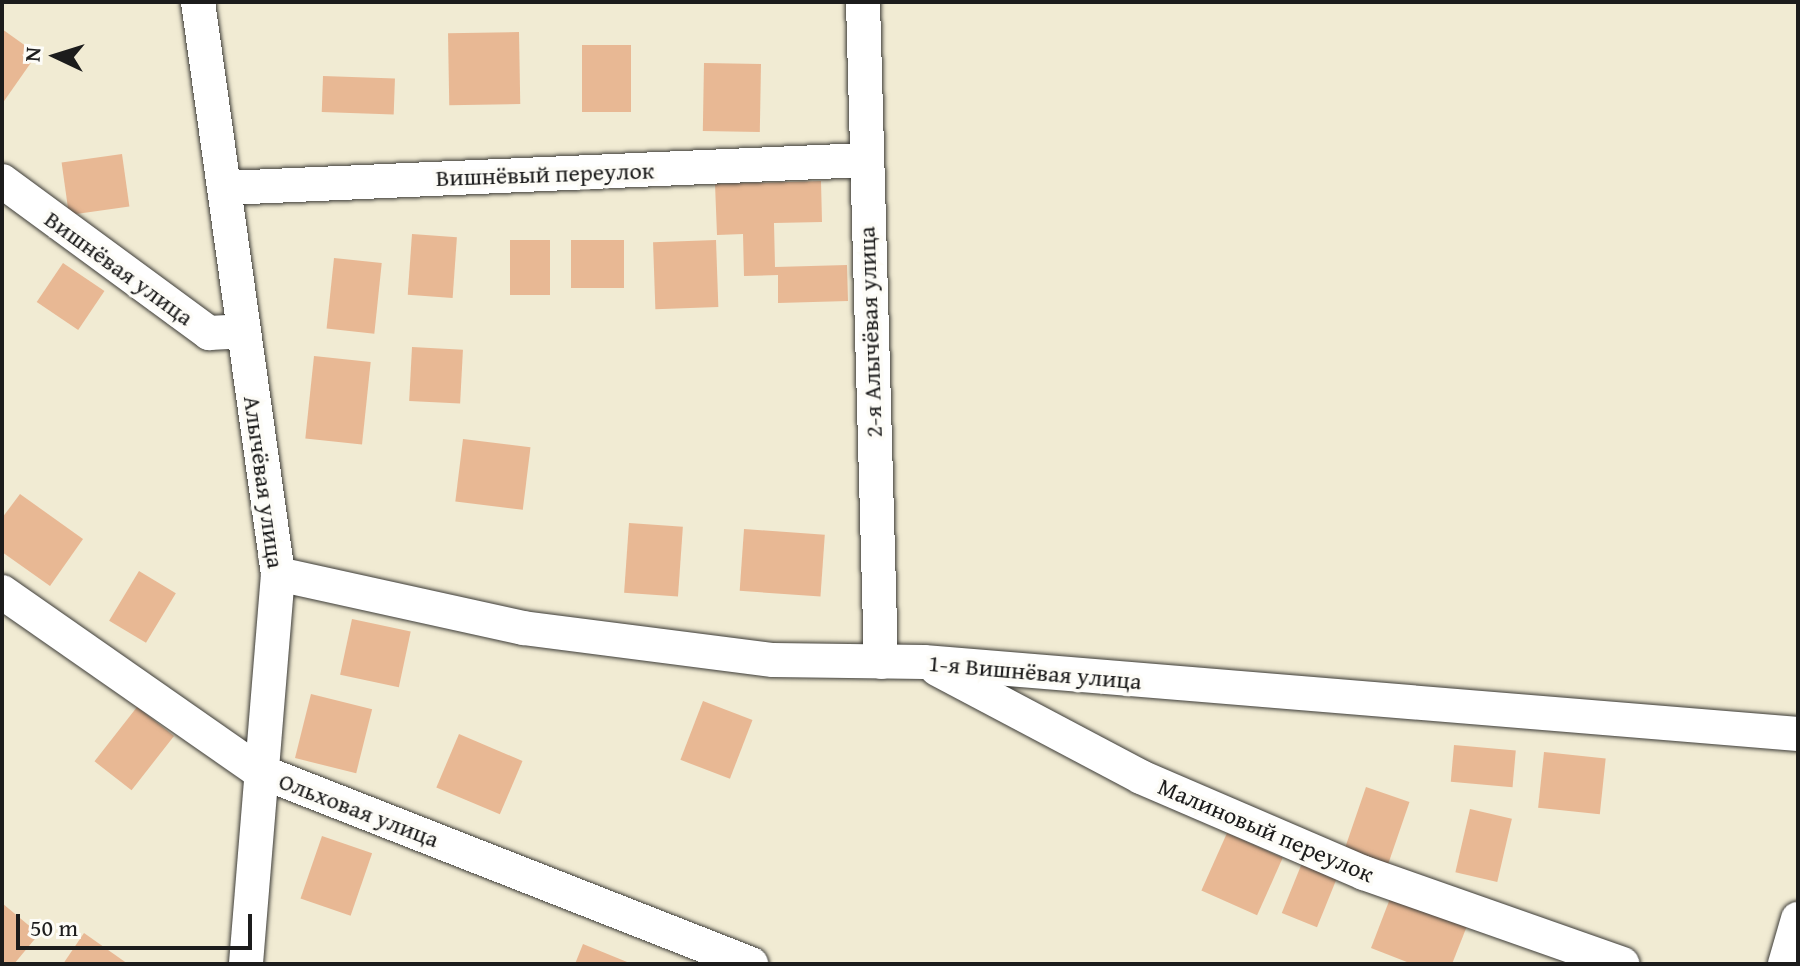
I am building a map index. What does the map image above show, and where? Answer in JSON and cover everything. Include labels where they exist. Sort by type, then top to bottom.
[{"type":"street","name":"Алычёвая улица","points":[[198,2],[278,574],[257,770],[246,964]]},
{"type":"street","name":"2-я Алычёвая улица","points":[[863,2],[864,160],[881,662]]},
{"type":"street","name":"Вишнёвый переулок","points":[[226,188],[864,160]]},
{"type":"street","name":"Вишнёвая улица","points":[[2,181],[209,333],[243,331]]},
{"type":"street","name":"1-я Вишнёвая улица","points":[[278,574],[523,628],[773,660],[924,662],[1798,734]]},
{"type":"street","name":"Ольховая улица","points":[[2,592],[257,770],[751,964]]},
{"type":"street","name":"Малиновый переулок","points":[[924,662],[1141,777],[1364,873],[1622,964]]},
{"type":"street","points":[[1785,964],[1798,919]]},
{"type":"building","points":[[2,29],[37,54],[2,104]]},
{"type":"building","points":[[519,32],[520,104],[449,105],[448,33]]},
{"type":"building","points":[[582,45],[631,45],[631,112],[582,112]]},
{"type":"building","points":[[704,63],[761,64],[760,132],[703,131]]},
{"type":"building","points":[[323,76],[395,79],[394,114],[322,112]]},
{"type":"building","points":[[122,154],[129,206],[69,215],[62,162]]},
{"type":"building","points":[[821,181],[822,222],[774,223],[775,267],[847,265],[848,301],[778,303],[778,275],[744,276],[743,234],[717,235],[715,184]]},
{"type":"building","points":[[412,234],[457,237],[453,298],[408,295]]},
{"type":"building","points":[[510,240],[550,240],[550,295],[510,295]]},
{"type":"building","points":[[571,240],[624,240],[624,288],[571,288]]},
{"type":"building","points":[[716,240],[718,307],[655,309],[653,242]]},
{"type":"building","points":[[334,258],[382,263],[374,334],[327,329]]},
{"type":"building","points":[[63,263],[104,291],[78,330],[37,302]]},
{"type":"building","points":[[412,347],[463,350],[460,404],[409,401]]},
{"type":"building","points":[[314,356],[371,362],[362,445],[305,439]]},
{"type":"building","points":[[463,439],[530,447],[523,510],[455,502]]},
{"type":"building","points":[[20,494],[83,539],[50,586],[2,552],[2,518]]},
{"type":"building","points":[[629,523],[683,527],[678,597],[624,593]]},
{"type":"building","points":[[744,529],[825,535],[820,596],[740,591]]},
{"type":"building","points":[[139,571],[176,593],[146,643],[109,621]]},
{"type":"building","points":[[352,619],[411,631],[399,687],[340,675]]},
{"type":"building","points":[[311,694],[372,709],[356,773],[295,758]]},
{"type":"building","points":[[703,701],[752,720],[730,779],[680,760]]},
{"type":"building","points":[[137,707],[174,736],[132,790],[95,761]]},
{"type":"building","points":[[459,734],[523,761],[500,814],[436,787]]},
{"type":"building","points":[[1454,745],[1516,750],[1513,787],[1451,782]]},
{"type":"building","points":[[1544,752],[1606,758],[1600,814],[1538,808]]},
{"type":"building","points":[[1366,787],[1409,802],[1388,864],[1345,849]]},
{"type":"building","points":[[1470,809],[1512,819],[1497,882],[1455,872]]},
{"type":"building","points":[[1227,833],[1283,858],[1257,915],[1201,891]]},
{"type":"building","points":[[322,836],[372,853],[351,916],[301,898]]},
{"type":"building","points":[[1302,863],[1337,877],[1317,927],[1282,913]]},
{"type":"building","points":[[1391,896],[1467,926],[1452,964],[1412,964],[1371,948]]},
{"type":"building","points":[[2,903],[39,934],[14,964],[2,964]]},
{"type":"building","points":[[84,933],[128,964],[63,964]]},
{"type":"building","points":[[583,944],[632,964],[575,964]]}]
